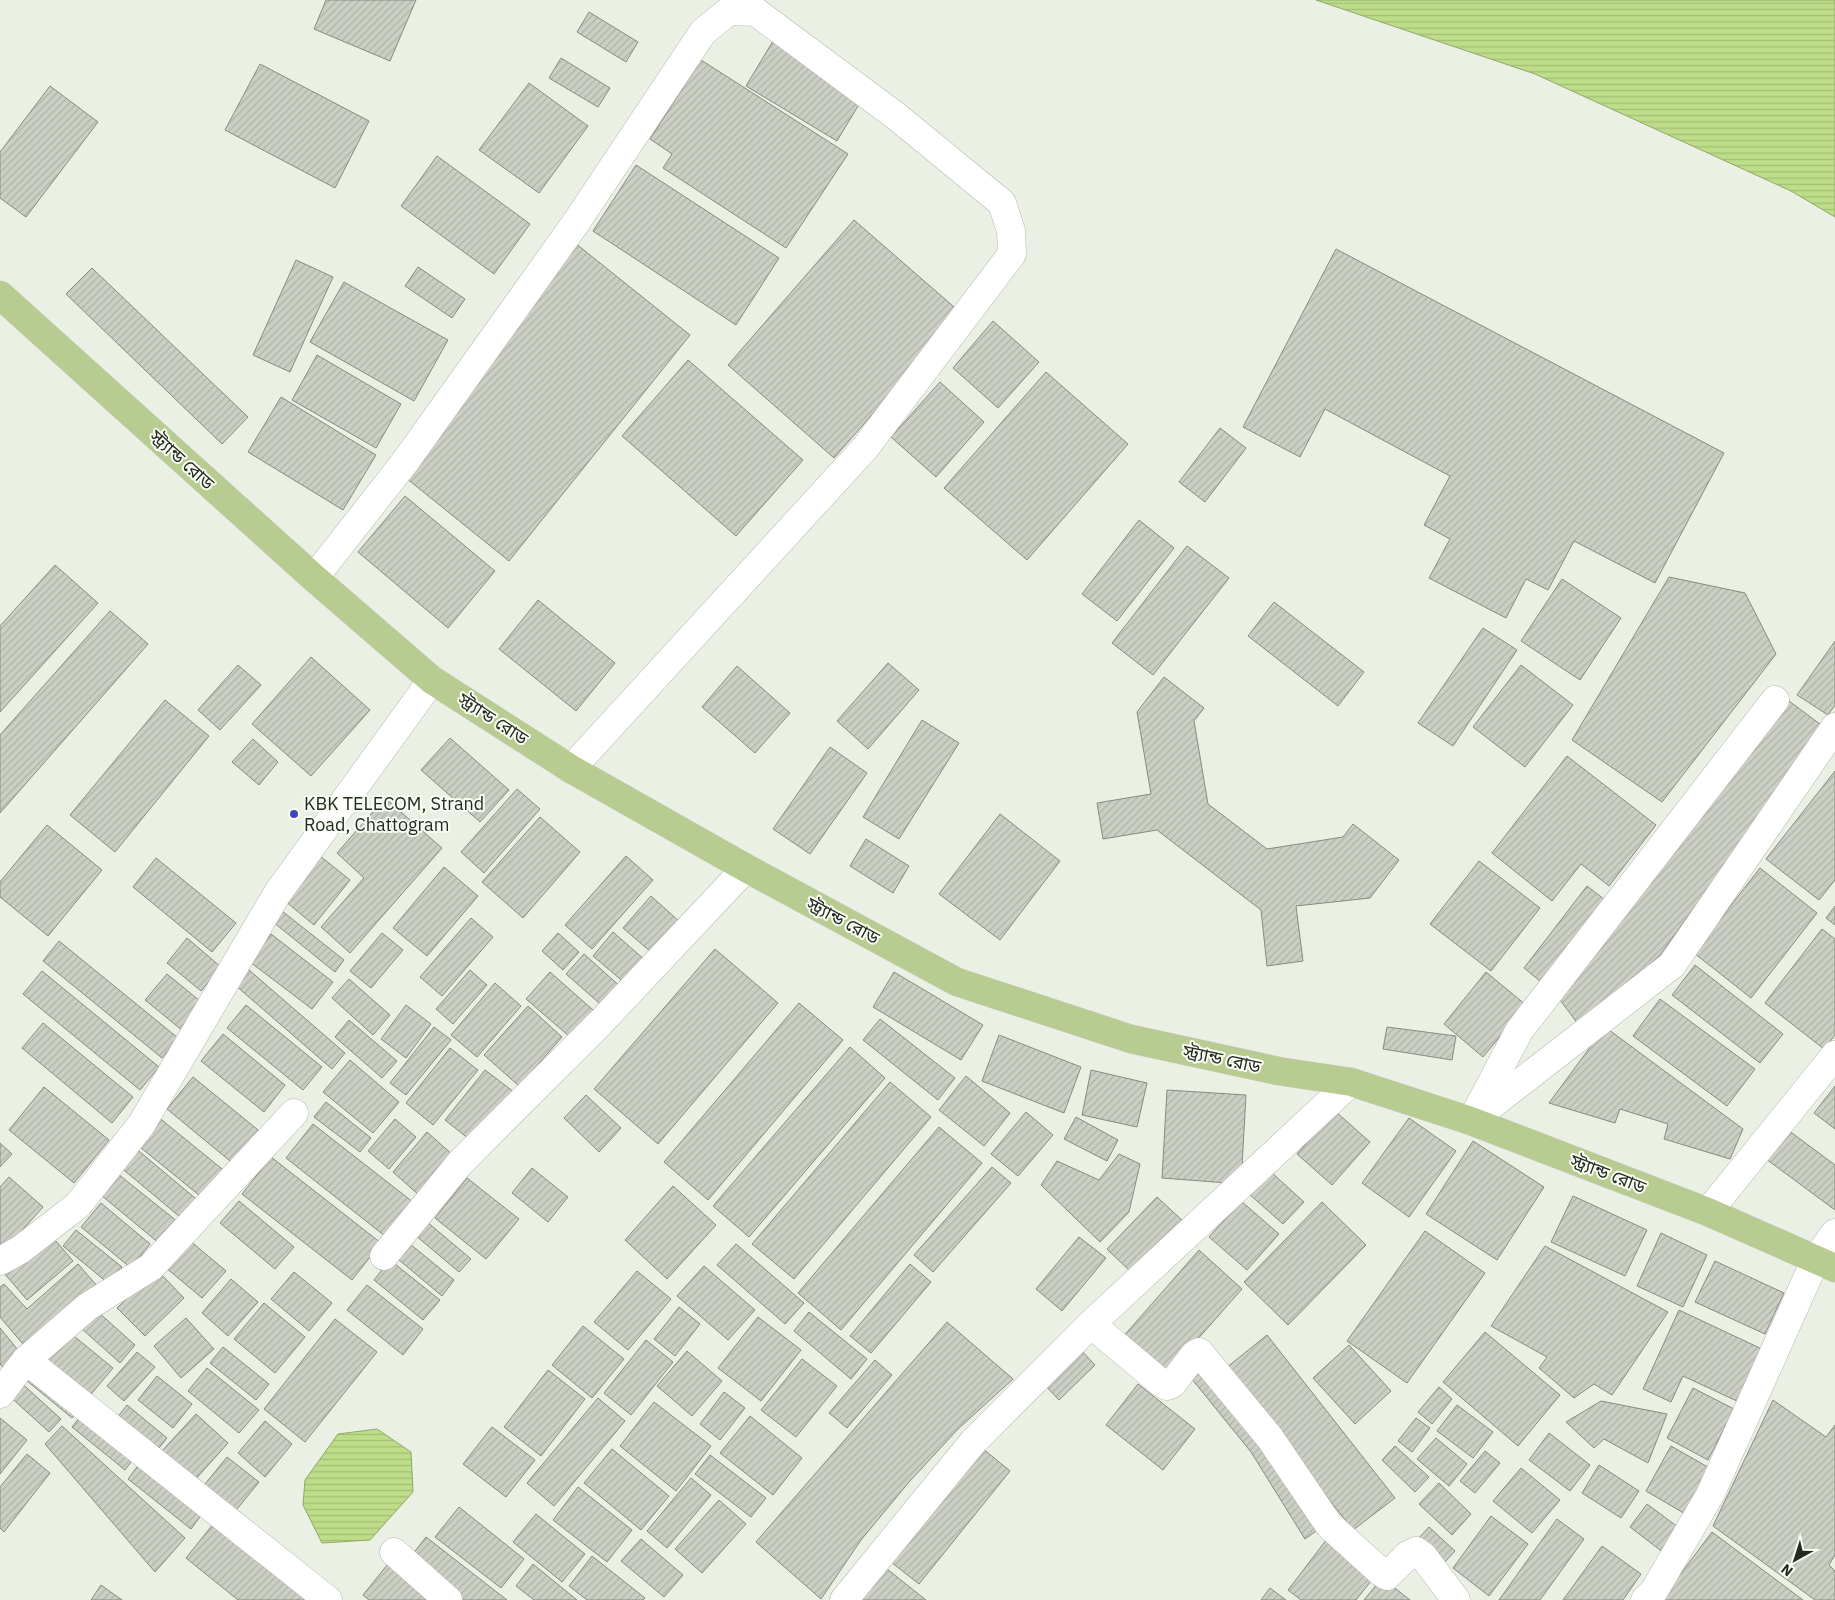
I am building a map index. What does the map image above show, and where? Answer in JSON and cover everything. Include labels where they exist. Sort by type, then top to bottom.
[{"type":"main road","name":"স্ট্র্যান্ড রোড","points":[[0,295],[314,578],[432,680],[571,769],[746,868],[957,982],[1131,1039],[1278,1071],[1352,1082],[1471,1122],[1708,1212],[1825,1264]]},
{"type":"street","points":[[314,578],[405,462],[563,240],[703,32],[729,11],[756,12],[889,110],[1002,203],[1011,230],[1012,254],[866,448],[571,769]]},
{"type":"street","points":[[0,1261],[20,1250],[78,1205],[140,1125],[277,894],[432,680]]},
{"type":"street","points":[[1471,1122],[1518,1031],[1775,700]]},
{"type":"street","points":[[1471,1122],[1672,964],[1835,727]]},
{"type":"street","points":[[384,1256],[460,1163],[602,1021],[746,868]]},
{"type":"street","points":[[1708,1212],[1835,1055]]},
{"type":"street","points":[[844,1600],[973,1442],[1091,1324],[1352,1082]]},
{"type":"street","points":[[0,1394],[26,1360],[87,1307],[152,1267],[294,1113]]},
{"type":"street","points":[[1645,1600],[1654,1591],[1710,1495],[1825,1264],[1835,1233]]},
{"type":"street","points":[[1091,1324],[1166,1386],[1172,1384],[1194,1355],[1200,1352],[1270,1438],[1329,1525],[1382,1574],[1387,1576],[1408,1555],[1416,1551],[1423,1556],[1456,1600]]},
{"type":"street","points":[[26,1360],[328,1600]]},
{"type":"street","points":[[394,1552],[448,1600]]},
{"type":"shaded area","points":[[1316,0],[1835,0],[1835,217],[1791,191],[1535,74]]},
{"type":"shaded area","points":[[377,1429],[411,1452],[413,1492],[370,1540],[322,1543],[303,1505],[305,1480],[338,1434]]},
{"type":"building","points":[[326,0],[416,0],[390,61],[314,29]]},
{"type":"building","points":[[589,12],[638,42],[626,62],[577,32]]},
{"type":"building","points":[[773,41],[864,96],[837,141],[746,86]]},
{"type":"building","points":[[561,58],[610,88],[598,107],[549,78]]},
{"type":"building","points":[[701,60],[848,154],[786,248],[663,168],[672,154],[650,139]]},
{"type":"building","points":[[260,64],[369,121],[335,188],[225,130]]},
{"type":"building","points":[[529,83],[588,126],[539,193],[479,150]]},
{"type":"building","points":[[50,86],[98,122],[26,217],[0,198],[0,152]]},
{"type":"building","points":[[437,156],[530,224],[494,274],[401,206]]},
{"type":"building","points":[[636,165],[779,258],[736,325],[593,231]]},
{"type":"building","points":[[854,220],[961,313],[834,458],[728,365]]},
{"type":"building","points":[[575,243],[690,335],[509,561],[406,478]]},
{"type":"building","points":[[1336,249],[1724,453],[1655,583],[1574,541],[1548,590],[1526,579],[1506,618],[1429,578],[1450,539],[1424,525],[1450,476],[1325,409],[1300,457],[1243,427]]},
{"type":"building","points":[[296,260],[333,277],[290,372],[253,355]]},
{"type":"building","points":[[418,267],[465,299],[452,318],[405,286]]},
{"type":"building","points":[[92,268],[248,417],[222,444],[66,294]]},
{"type":"building","points":[[344,282],[448,340],[414,401],[310,342]]},
{"type":"building","points":[[993,321],[1039,362],[998,408],[953,368]]},
{"type":"building","points":[[317,355],[401,404],[376,448],[292,400]]},
{"type":"building","points":[[688,360],[803,460],[736,536],[622,436]]},
{"type":"building","points":[[1046,372],[1128,444],[1027,560],[944,488]]},
{"type":"building","points":[[940,382],[984,422],[936,477],[891,437]]},
{"type":"building","points":[[281,397],[376,455],[343,510],[248,452]]},
{"type":"building","points":[[1220,428],[1246,448],[1205,502],[1179,482]]},
{"type":"building","points":[[405,496],[495,571],[448,628],[358,552]]},
{"type":"building","points":[[1139,520],[1174,548],[1117,621],[1082,594]]},
{"type":"building","points":[[1187,546],[1229,578],[1153,675],[1112,643]]},
{"type":"building","points":[[55,565],[98,603],[0,712],[0,626]]},
{"type":"building","points":[[1669,577],[1745,593],[1776,654],[1662,802],[1572,740]]},
{"type":"building","points":[[1562,579],[1621,618],[1580,680],[1521,641]]},
{"type":"building","points":[[538,600],[615,663],[576,711],[499,649]]},
{"type":"building","points":[[1274,602],[1364,672],[1338,706],[1248,636]]},
{"type":"building","points":[[110,611],[148,644],[0,813],[0,735]]},
{"type":"building","points":[[1483,628],[1517,650],[1453,746],[1418,723]]},
{"type":"building","points":[[1835,641],[1835,705],[1828,715],[1797,695]]},
{"type":"building","points":[[311,657],[370,710],[311,776],[252,724]]},
{"type":"building","points":[[888,663],[919,690],[868,749],[837,721]]},
{"type":"building","points":[[238,665],[261,685],[220,730],[198,710]]},
{"type":"building","points":[[1521,665],[1573,705],[1525,767],[1473,727]]},
{"type":"building","points":[[737,666],[790,713],[755,753],[702,707]]},
{"type":"building","points":[[1164,677],[1204,708],[1194,721],[1208,804],[1267,849],[1343,837],[1353,824],[1399,860],[1370,898],[1296,906],[1303,961],[1267,966],[1261,910],[1157,830],[1103,839],[1097,803],[1151,794],[1137,712]]},
{"type":"building","points":[[1785,698],[1824,727],[1660,955],[1581,1028],[1560,1000]]},
{"type":"building","points":[[165,700],[209,736],[115,852],[70,815]]},
{"type":"building","points":[[922,720],[959,743],[899,839],[863,817]]},
{"type":"building","points":[[450,738],[509,790],[480,822],[421,770]]},
{"type":"building","points":[[253,739],[278,762],[259,785],[232,762]]},
{"type":"building","points":[[830,747],[867,773],[810,854],[773,829]]},
{"type":"building","points":[[1567,756],[1656,825],[1609,886],[1581,864],[1552,901],[1492,853]]},
{"type":"building","points":[[1835,771],[1835,880],[1819,900],[1766,859]]},
{"type":"building","points":[[517,789],[540,809],[484,873],[461,852]]},
{"type":"building","points":[[385,798],[442,848],[350,953],[321,927],[364,878],[337,853]]},
{"type":"building","points":[[1000,814],[1060,861],[1000,940],[939,894]]},
{"type":"building","points":[[540,817],[580,852],[523,918],[482,882]]},
{"type":"building","points":[[47,825],[102,870],[48,936],[0,897],[0,882]]},
{"type":"building","points":[[866,839],[909,866],[893,893],[850,866]]},
{"type":"building","points":[[320,856],[350,880],[314,925],[285,901]]},
{"type":"building","points":[[626,856],[653,880],[592,949],[565,925]]},
{"type":"building","points":[[156,858],[236,923],[212,952],[133,887]]},
{"type":"building","points":[[1479,861],[1540,908],[1491,971],[1430,924]]},
{"type":"building","points":[[444,867],[478,896],[427,956],[393,928]]},
{"type":"building","points":[[1760,868],[1817,913],[1751,998],[1694,953]]},
{"type":"building","points":[[1587,886],[1609,903],[1546,986],[1524,968]]},
{"type":"building","points":[[651,896],[680,922],[652,953],[623,928]]},
{"type":"building","points":[[1835,906],[1835,925],[1826,918]]},
{"type":"building","points":[[282,911],[344,960],[335,972],[273,922]]},
{"type":"building","points":[[471,918],[493,937],[442,996],[420,977]]},
{"type":"building","points":[[1822,929],[1835,939],[1835,1035],[1824,1049],[1765,1003]]},
{"type":"building","points":[[613,932],[646,961],[626,984],[593,956]]},
{"type":"building","points":[[382,933],[403,950],[371,988],[350,971]]},
{"type":"building","points":[[558,933],[579,952],[563,970],[542,951]]},
{"type":"building","points":[[271,934],[333,982],[312,1009],[250,962]]},
{"type":"building","points":[[187,938],[221,967],[201,991],[167,963]]},
{"type":"building","points":[[59,941],[178,1038],[162,1058],[43,961]]},
{"type":"building","points":[[715,949],[778,1003],[658,1144],[594,1089]]},
{"type":"building","points":[[584,954],[623,989],[606,1009],[566,974]]},
{"type":"building","points":[[1695,965],[1783,1034],[1760,1063],[1672,995]]},
{"type":"building","points":[[249,970],[345,1053],[332,1069],[235,985]]},
{"type":"building","points":[[470,970],[487,985],[453,1024],[436,1009]]},
{"type":"building","points":[[42,971],[159,1067],[140,1090],[23,994]]},
{"type":"building","points":[[550,972],[593,1010],[570,1037],[526,999]]},
{"type":"building","points":[[894,972],[983,1025],[961,1060],[873,1007]]},
{"type":"building","points":[[1486,972],[1526,1005],[1483,1057],[1444,1024]]},
{"type":"building","points":[[167,974],[205,1005],[183,1031],[145,1000]]},
{"type":"building","points":[[349,979],[390,1015],[373,1035],[332,998]]},
{"type":"building","points":[[495,983],[521,1006],[477,1057],[451,1035]]},
{"type":"building","points":[[1660,999],[1755,1069],[1727,1106],[1633,1036]]},
{"type":"building","points":[[799,1003],[843,1040],[708,1200],[664,1162]]},
{"type":"building","points":[[246,1005],[322,1067],[303,1090],[227,1028]]},
{"type":"building","points":[[406,1005],[431,1024],[406,1058],[381,1039]]},
{"type":"building","points":[[528,1006],[562,1037],[519,1086],[484,1055]]},
{"type":"building","points":[[880,1019],[955,1078],[938,1100],[863,1040]]},
{"type":"building","points":[[349,1020],[397,1061],[382,1078],[335,1037]]},
{"type":"building","points":[[43,1023],[133,1097],[112,1123],[22,1048]]},
{"type":"building","points":[[434,1027],[451,1040],[406,1095],[390,1083]]},
{"type":"building","points":[[1387,1027],[1456,1036],[1452,1060],[1383,1049]]},
{"type":"building","points":[[1605,1027],[1743,1129],[1730,1159],[1664,1139],[1668,1124],[1620,1109],[1615,1123],[1549,1103]]},
{"type":"building","points":[[223,1034],[285,1085],[264,1112],[201,1061]]},
{"type":"building","points":[[999,1035],[1081,1067],[1064,1113],[982,1081]]},
{"type":"building","points":[[850,1047],[885,1078],[749,1237],[713,1206]]},
{"type":"building","points":[[450,1048],[478,1070],[433,1125],[406,1103]]},
{"type":"building","points":[[350,1060],[399,1102],[373,1133],[323,1092]]},
{"type":"building","points":[[485,1070],[514,1092],[474,1143],[445,1120]]},
{"type":"building","points":[[1091,1070],[1147,1083],[1137,1127],[1082,1115]]},
{"type":"building","points":[[966,1076],[1010,1113],[984,1146],[939,1110]]},
{"type":"building","points":[[193,1077],[263,1134],[236,1166],[167,1109]]},
{"type":"building","points":[[890,1082],[931,1117],[794,1279],[752,1244]]},
{"type":"building","points":[[1835,1086],[1835,1129],[1814,1113]]},
{"type":"building","points":[[44,1087],[109,1140],[74,1183],[9,1130]]},
{"type":"building","points":[[1167,1090],[1246,1095],[1241,1184],[1162,1178]]},
{"type":"building","points":[[586,1095],[621,1128],[599,1152],[564,1118]]},
{"type":"building","points":[[326,1102],[371,1138],[360,1152],[314,1117]]},
{"type":"building","points":[[1335,1111],[1370,1142],[1332,1185],[1297,1154]]},
{"type":"building","points":[[1026,1112],[1053,1135],[1018,1176],[991,1154]]},
{"type":"building","points":[[157,1116],[227,1173],[205,1200],[135,1143]]},
{"type":"building","points":[[1076,1117],[1118,1140],[1107,1161],[1064,1139]]},
{"type":"building","points":[[1409,1118],[1456,1151],[1409,1217],[1362,1183]]},
{"type":"building","points":[[395,1119],[416,1137],[389,1169],[368,1151]]},
{"type":"building","points":[[313,1124],[418,1206],[390,1240],[286,1158]]},
{"type":"building","points":[[939,1127],[982,1163],[841,1330],[798,1293]]},
{"type":"building","points":[[1788,1130],[1835,1165],[1835,1210],[1766,1159]]},
{"type":"building","points":[[427,1132],[454,1156],[420,1196],[393,1172]]},
{"type":"building","points":[[1473,1141],[1544,1187],[1497,1260],[1426,1214]]},
{"type":"building","points":[[0,1143],[12,1154],[0,1167]]},
{"type":"building","points":[[134,1147],[201,1203],[186,1222],[119,1166]]},
{"type":"building","points":[[1119,1154],[1140,1164],[1129,1212],[1100,1242],[1041,1185],[1057,1161],[1099,1180]]},
{"type":"building","points":[[271,1157],[381,1243],[352,1280],[242,1194]]},
{"type":"building","points":[[992,1167],[1011,1183],[933,1272],[914,1255]]},
{"type":"building","points":[[532,1168],[568,1197],[548,1222],[512,1193]]},
{"type":"building","points":[[1270,1171],[1304,1202],[1283,1224],[1249,1194]]},
{"type":"building","points":[[118,1174],[178,1222],[160,1244],[101,1195]]},
{"type":"building","points":[[9,1177],[43,1207],[0,1255],[0,1187]]},
{"type":"building","points":[[467,1178],[519,1219],[486,1259],[435,1218]]},
{"type":"building","points":[[673,1186],[716,1225],[667,1279],[625,1240]]},
{"type":"building","points":[[1573,1196],[1647,1230],[1625,1276],[1551,1242]]},
{"type":"building","points":[[1157,1197],[1184,1222],[1134,1275],[1107,1249]]},
{"type":"building","points":[[239,1201],[294,1247],[275,1269],[220,1223]]},
{"type":"building","points":[[1241,1201],[1279,1234],[1247,1270],[1209,1237]]},
{"type":"building","points":[[1322,1202],[1366,1245],[1288,1325],[1244,1282]]},
{"type":"building","points":[[101,1203],[150,1244],[131,1268],[81,1227]]},
{"type":"building","points":[[426,1221],[471,1259],[459,1272],[415,1235]]},
{"type":"building","points":[[76,1230],[122,1267],[108,1283],[63,1246]]},
{"type":"building","points":[[1425,1231],[1485,1273],[1407,1383],[1347,1341]]},
{"type":"building","points":[[1661,1233],[1707,1255],[1683,1307],[1637,1286]]},
{"type":"building","points":[[50,1234],[73,1261],[27,1300],[4,1273]]},
{"type":"building","points":[[1079,1237],[1106,1258],[1062,1311],[1036,1289]]},
{"type":"building","points":[[404,1239],[454,1280],[442,1296],[392,1254]]},
{"type":"building","points":[[189,1240],[226,1271],[202,1298],[165,1267]]},
{"type":"building","points":[[736,1244],[804,1303],[785,1324],[717,1265]]},
{"type":"building","points":[[1545,1246],[1668,1312],[1612,1395],[1594,1384],[1574,1398],[1539,1368],[1547,1357],[1491,1326]]},
{"type":"building","points":[[1199,1250],[1242,1289],[1165,1376],[1122,1338]]},
{"type":"building","points":[[390,1260],[440,1300],[423,1320],[374,1280]]},
{"type":"building","points":[[1715,1261],[1784,1293],[1765,1334],[1695,1302]]},
{"type":"building","points":[[78,1264],[99,1288],[28,1350],[0,1317],[0,1287],[4,1284],[27,1309]]},
{"type":"building","points":[[910,1264],[931,1282],[871,1353],[850,1336]]},
{"type":"building","points":[[704,1266],[755,1310],[728,1340],[677,1296]]},
{"type":"building","points":[[157,1270],[184,1298],[145,1336],[117,1308]]},
{"type":"building","points":[[637,1271],[671,1299],[628,1350],[594,1322]]},
{"type":"building","points":[[294,1272],[332,1303],[309,1331],[271,1299]]},
{"type":"building","points":[[231,1279],[258,1302],[228,1336],[202,1313]]},
{"type":"building","points":[[367,1285],[423,1329],[403,1355],[347,1310]]},
{"type":"building","points":[[264,1303],[305,1337],[275,1373],[234,1339]]},
{"type":"building","points":[[679,1307],[700,1324],[675,1356],[654,1339]]},
{"type":"building","points":[[1679,1310],[1764,1350],[1739,1402],[1683,1376],[1671,1402],[1643,1389]]},
{"type":"building","points":[[97,1311],[135,1345],[120,1363],[81,1328]]},
{"type":"building","points":[[809,1312],[867,1359],[851,1379],[794,1331]]},
{"type":"building","points":[[758,1317],[801,1350],[761,1401],[718,1368]]},
{"type":"building","points":[[186,1318],[214,1349],[181,1378],[154,1346]]},
{"type":"building","points":[[335,1319],[377,1352],[305,1442],[264,1409]]},
{"type":"building","points":[[947,1322],[1013,1379],[958,1429],[909,1482],[861,1540],[821,1599],[756,1542]]},
{"type":"building","points":[[583,1326],[624,1359],[592,1398],[552,1365]]},
{"type":"building","points":[[0,1328],[22,1355],[5,1370],[0,1364]]},
{"type":"building","points":[[69,1332],[113,1368],[87,1399],[44,1364]]},
{"type":"building","points":[[1485,1332],[1560,1395],[1518,1446],[1443,1382]]},
{"type":"building","points":[[1267,1335],[1395,1498],[1353,1530],[1226,1368]]},
{"type":"building","points":[[646,1340],[673,1362],[631,1415],[604,1393]]},
{"type":"building","points":[[1349,1345],[1391,1391],[1355,1424],[1313,1378]]},
{"type":"building","points":[[223,1347],[269,1384],[256,1400],[210,1363]]},
{"type":"building","points":[[1079,1348],[1095,1365],[1059,1400],[1043,1383]]},
{"type":"building","points":[[687,1351],[722,1381],[692,1416],[657,1386]]},
{"type":"building","points":[[137,1352],[155,1367],[124,1401],[107,1386]]},
{"type":"building","points":[[802,1359],[837,1386],[796,1437],[761,1410]]},
{"type":"building","points":[[875,1360],[892,1375],[847,1428],[829,1413]]},
{"type":"building","points":[[1204,1361],[1322,1527],[1305,1539],[1251,1452],[1187,1373]]},
{"type":"building","points":[[207,1368],[259,1410],[239,1433],[188,1391]]},
{"type":"building","points":[[35,1370],[80,1409],[72,1418],[26,1380]]},
{"type":"building","points":[[548,1370],[585,1399],[541,1456],[504,1427]]},
{"type":"building","points":[[157,1376],[192,1404],[173,1428],[138,1400]]},
{"type":"building","points":[[18,1380],[61,1419],[49,1432],[6,1393]]},
{"type":"building","points":[[1138,1384],[1195,1429],[1163,1470],[1106,1425]]},
{"type":"building","points":[[1439,1387],[1452,1399],[1432,1424],[1418,1412]]},
{"type":"building","points":[[1693,1388],[1734,1409],[1708,1460],[1667,1438]]},
{"type":"building","points":[[724,1392],[745,1408],[720,1440],[700,1424]]},
{"type":"building","points":[[598,1398],[625,1421],[554,1506],[527,1483]]},
{"type":"building","points":[[1773,1400],[1826,1437],[1835,1425],[1835,1555],[1829,1565],[1835,1571],[1835,1600],[1815,1600],[1713,1526]]},
{"type":"building","points":[[1601,1401],[1667,1414],[1648,1463],[1604,1439],[1594,1448],[1566,1422]]},
{"type":"building","points":[[654,1402],[711,1446],[676,1491],[620,1446]]},
{"type":"building","points":[[127,1405],[167,1438],[156,1452],[116,1419]]},
{"type":"building","points":[[1457,1405],[1493,1432],[1473,1458],[1437,1431]]},
{"type":"building","points":[[84,1412],[137,1454],[125,1470],[72,1427]]},
{"type":"building","points":[[196,1414],[228,1443],[194,1481],[161,1452]]},
{"type":"building","points":[[750,1416],[802,1458],[773,1495],[720,1453]]},
{"type":"building","points":[[0,1418],[27,1440],[0,1474]]},
{"type":"building","points":[[1416,1418],[1430,1428],[1412,1452],[1398,1441]]},
{"type":"building","points":[[265,1421],[292,1444],[265,1477],[238,1453]]},
{"type":"building","points":[[62,1426],[185,1538],[155,1572],[45,1444]]},
{"type":"building","points":[[492,1427],[535,1460],[506,1497],[463,1464]]},
{"type":"building","points":[[1549,1433],[1590,1465],[1570,1491],[1529,1460]]},
{"type":"building","points":[[1436,1438],[1467,1464],[1449,1486],[1417,1459]]},
{"type":"building","points":[[1395,1446],[1429,1477],[1415,1492],[1382,1460]]},
{"type":"building","points":[[1671,1446],[1713,1470],[1687,1515],[1646,1491]]},
{"type":"building","points":[[982,1448],[1010,1471],[919,1584],[891,1562]]},
{"type":"building","points":[[612,1449],[669,1496],[641,1530],[584,1483]]},
{"type":"building","points":[[1485,1451],[1500,1463],[1475,1493],[1460,1481]]},
{"type":"building","points":[[27,1454],[50,1473],[4,1532],[0,1528],[0,1487]]},
{"type":"building","points":[[710,1455],[766,1498],[751,1517],[695,1474]]},
{"type":"building","points":[[227,1457],[259,1482],[233,1514],[201,1489]]},
{"type":"building","points":[[143,1459],[206,1509],[191,1529],[128,1479]]},
{"type":"building","points":[[1599,1465],[1639,1491],[1621,1518],[1582,1493]]},
{"type":"building","points":[[1521,1468],[1560,1500],[1532,1533],[1493,1501]]},
{"type":"building","points":[[691,1478],[711,1495],[667,1548],[647,1531]]},
{"type":"building","points":[[1439,1483],[1471,1514],[1452,1535],[1419,1504]]},
{"type":"building","points":[[578,1487],[632,1530],[607,1562],[553,1520]]},
{"type":"building","points":[[719,1500],[746,1524],[702,1573],[675,1549]]},
{"type":"building","points":[[1647,1504],[1682,1530],[1664,1553],[1630,1527]]},
{"type":"building","points":[[459,1507],[524,1559],[501,1588],[435,1537]]},
{"type":"building","points":[[536,1514],[585,1554],[562,1582],[513,1542]]},
{"type":"building","points":[[1491,1516],[1528,1544],[1489,1596],[1453,1568]]},
{"type":"building","points":[[218,1518],[319,1600],[238,1600],[186,1558]]},
{"type":"building","points":[[1557,1519],[1584,1539],[1540,1600],[1499,1600]]},
{"type":"building","points":[[1429,1527],[1455,1551],[1443,1564],[1417,1540]]},
{"type":"building","points":[[1712,1532],[1803,1600],[1661,1600]]},
{"type":"building","points":[[426,1537],[507,1600],[462,1600],[409,1559]]},
{"type":"building","points":[[641,1539],[683,1575],[664,1597],[621,1561]]},
{"type":"building","points":[[1327,1539],[1375,1576],[1356,1600],[1301,1600],[1288,1590]]},
{"type":"building","points":[[1602,1546],[1641,1574],[1623,1600],[1563,1600]]},
{"type":"building","points":[[592,1556],[645,1598],[643,1600],[587,1600],[569,1586]]},
{"type":"building","points":[[392,1559],[442,1600],[369,1600],[363,1595]]},
{"type":"building","points":[[533,1564],[577,1600],[534,1600],[516,1586]]},
{"type":"building","points":[[882,1565],[926,1600],[856,1600]]},
{"type":"building","points":[[1382,1578],[1410,1600],[1364,1600]]},
{"type":"building","points":[[101,1585],[122,1600],[91,1600]]},
{"type":"building","points":[[1270,1588],[1286,1600],[1261,1600]]},
{"type":"place","name":"KBK TELECOM, Strand Road, Chattogram","points":[[294,814]]}]
